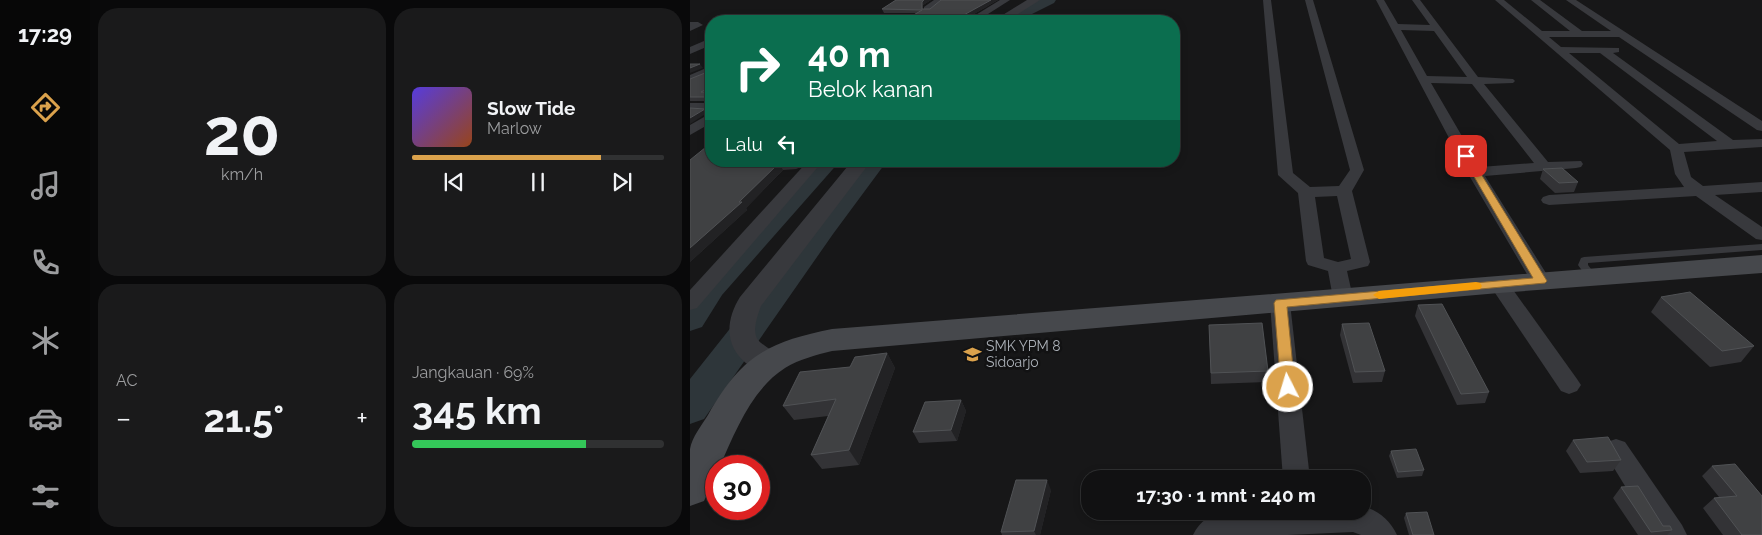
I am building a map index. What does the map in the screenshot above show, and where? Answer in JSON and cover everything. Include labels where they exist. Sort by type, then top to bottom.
[{"type":"main road","points":[[690,488],[727,416],[749,383],[757,356],[832,340],[1592,277],[1761,248]]},
{"type":"street","points":[[927,9],[940,0]]},
{"type":"street","points":[[981,15],[1006,0]]},
{"type":"street","points":[[1009,15],[1035,0]]},
{"type":"street","points":[[1268,0],[1286,176],[1306,192],[1344,191]]},
{"type":"street","points":[[1306,192],[1315,262],[1337,268],[1361,262],[1344,191],[1357,170],[1309,0]]},
{"type":"street","points":[[1380,0],[1475,172],[1541,281]]},
{"type":"street","points":[[1416,0],[1475,80],[1544,166]]},
{"type":"street","points":[[1499,0],[1676,148],[1683,178],[1692,191],[1761,248]]},
{"type":"street","points":[[1535,0],[1580,34]]},
{"type":"street","points":[[1570,0],[1762,127]]},
{"type":"street","points":[[1394,28],[1436,28]]},
{"type":"street","points":[[1540,34],[1621,34]]},
{"type":"street","points":[[690,44],[705,43]]},
{"type":"street","points":[[690,51],[705,45]]},
{"type":"street","points":[[1558,50],[1646,50]]},
{"type":"street","points":[[1602,50],[1732,146]]},
{"type":"street","points":[[690,57],[704,58]]},
{"type":"street","points":[[691,78],[705,72]]},
{"type":"street","points":[[691,78],[705,78]]},
{"type":"street","points":[[1423,79],[1509,81]]},
{"type":"street","points":[[690,107],[705,107]]},
{"type":"street","points":[[690,130],[705,121]]},
{"type":"street","points":[[1676,148],[1762,143]]},
{"type":"street","points":[[1475,172],[1576,164]]},
{"type":"street","points":[[690,302],[811,167]]},
{"type":"street","points":[[757,356],[742,329],[749,303],[857,167]]},
{"type":"street","points":[[1549,200],[1762,187]]},
{"type":"street","points":[[1337,268],[1343,298]]},
{"type":"street","points":[[1499,284],[1569,385]]},
{"type":"street","points":[[1280,303],[1296,470]]},
{"type":"street","points":[[1616,450],[1672,535]]},
{"type":"street","points":[[1208,535],[1219,527],[1262,520]]},
{"type":"street","points":[[1362,520],[1367,521],[1382,535]]},
{"type":"building","points":[[896,0],[924,0],[922,2],[922,9],[930,9],[941,0],[991,0],[964,15],[914,15],[922,10],[882,9]]},
{"type":"building","points":[[690,64],[700,64],[690,68]]},
{"type":"building","points":[[705,73],[705,90],[701,92],[705,92],[705,97],[690,97],[690,79]]},
{"type":"building","points":[[690,108],[705,109],[690,118]]},
{"type":"building","points":[[705,148],[705,167],[775,167],[739,202],[742,202],[690,248],[690,160]]},
{"type":"building","points":[[1562,168],[1578,182],[1559,183],[1543,169]]},
{"type":"building","points":[[1690,292],[1754,346],[1722,351],[1661,297]]},
{"type":"building","points":[[1442,304],[1489,392],[1461,394],[1418,305]]},
{"type":"building","points":[[1262,323],[1268,371],[1211,373],[1209,325]]},
{"type":"building","points":[[1369,323],[1385,371],[1355,372],[1342,324]]},
{"type":"building","points":[[887,353],[849,450],[811,455],[836,399],[783,406],[800,372],[850,367],[855,357]]},
{"type":"building","points":[[961,400],[951,430],[913,432],[925,402]]},
{"type":"building","points":[[1608,437],[1621,460],[1587,462],[1573,440]]},
{"type":"building","points":[[1416,449],[1424,470],[1398,472],[1391,451]]},
{"type":"building","points":[[1735,464],[1762,496],[1762,535],[1742,535],[1714,498],[1737,496],[1712,466]]},
{"type":"building","points":[[1016,480],[1047,480],[1034,531],[1001,532]]},
{"type":"building","points":[[1638,486],[1663,526],[1670,526],[1672,530],[1651,532],[1621,487]]},
{"type":"building","points":[[1427,512],[1434,535],[1413,535],[1406,513]]},
{"type":"waterway","points":[[1019,15],[1049,0]]},
{"type":"waterway","points":[[690,319],[711,288],[823,167]]},
{"type":"waterway","points":[[690,408],[823,228],[871,167]]},
{"type":"slow traffic","points":[[1379,295],[1476,286]]},
{"type":"place","name":"SMK YPM 8 Sidoarjo","points":[[972,354]]},
{"type":"route","points":[[1288,387],[1280,303],[1541,281],[1466,156]]}]
